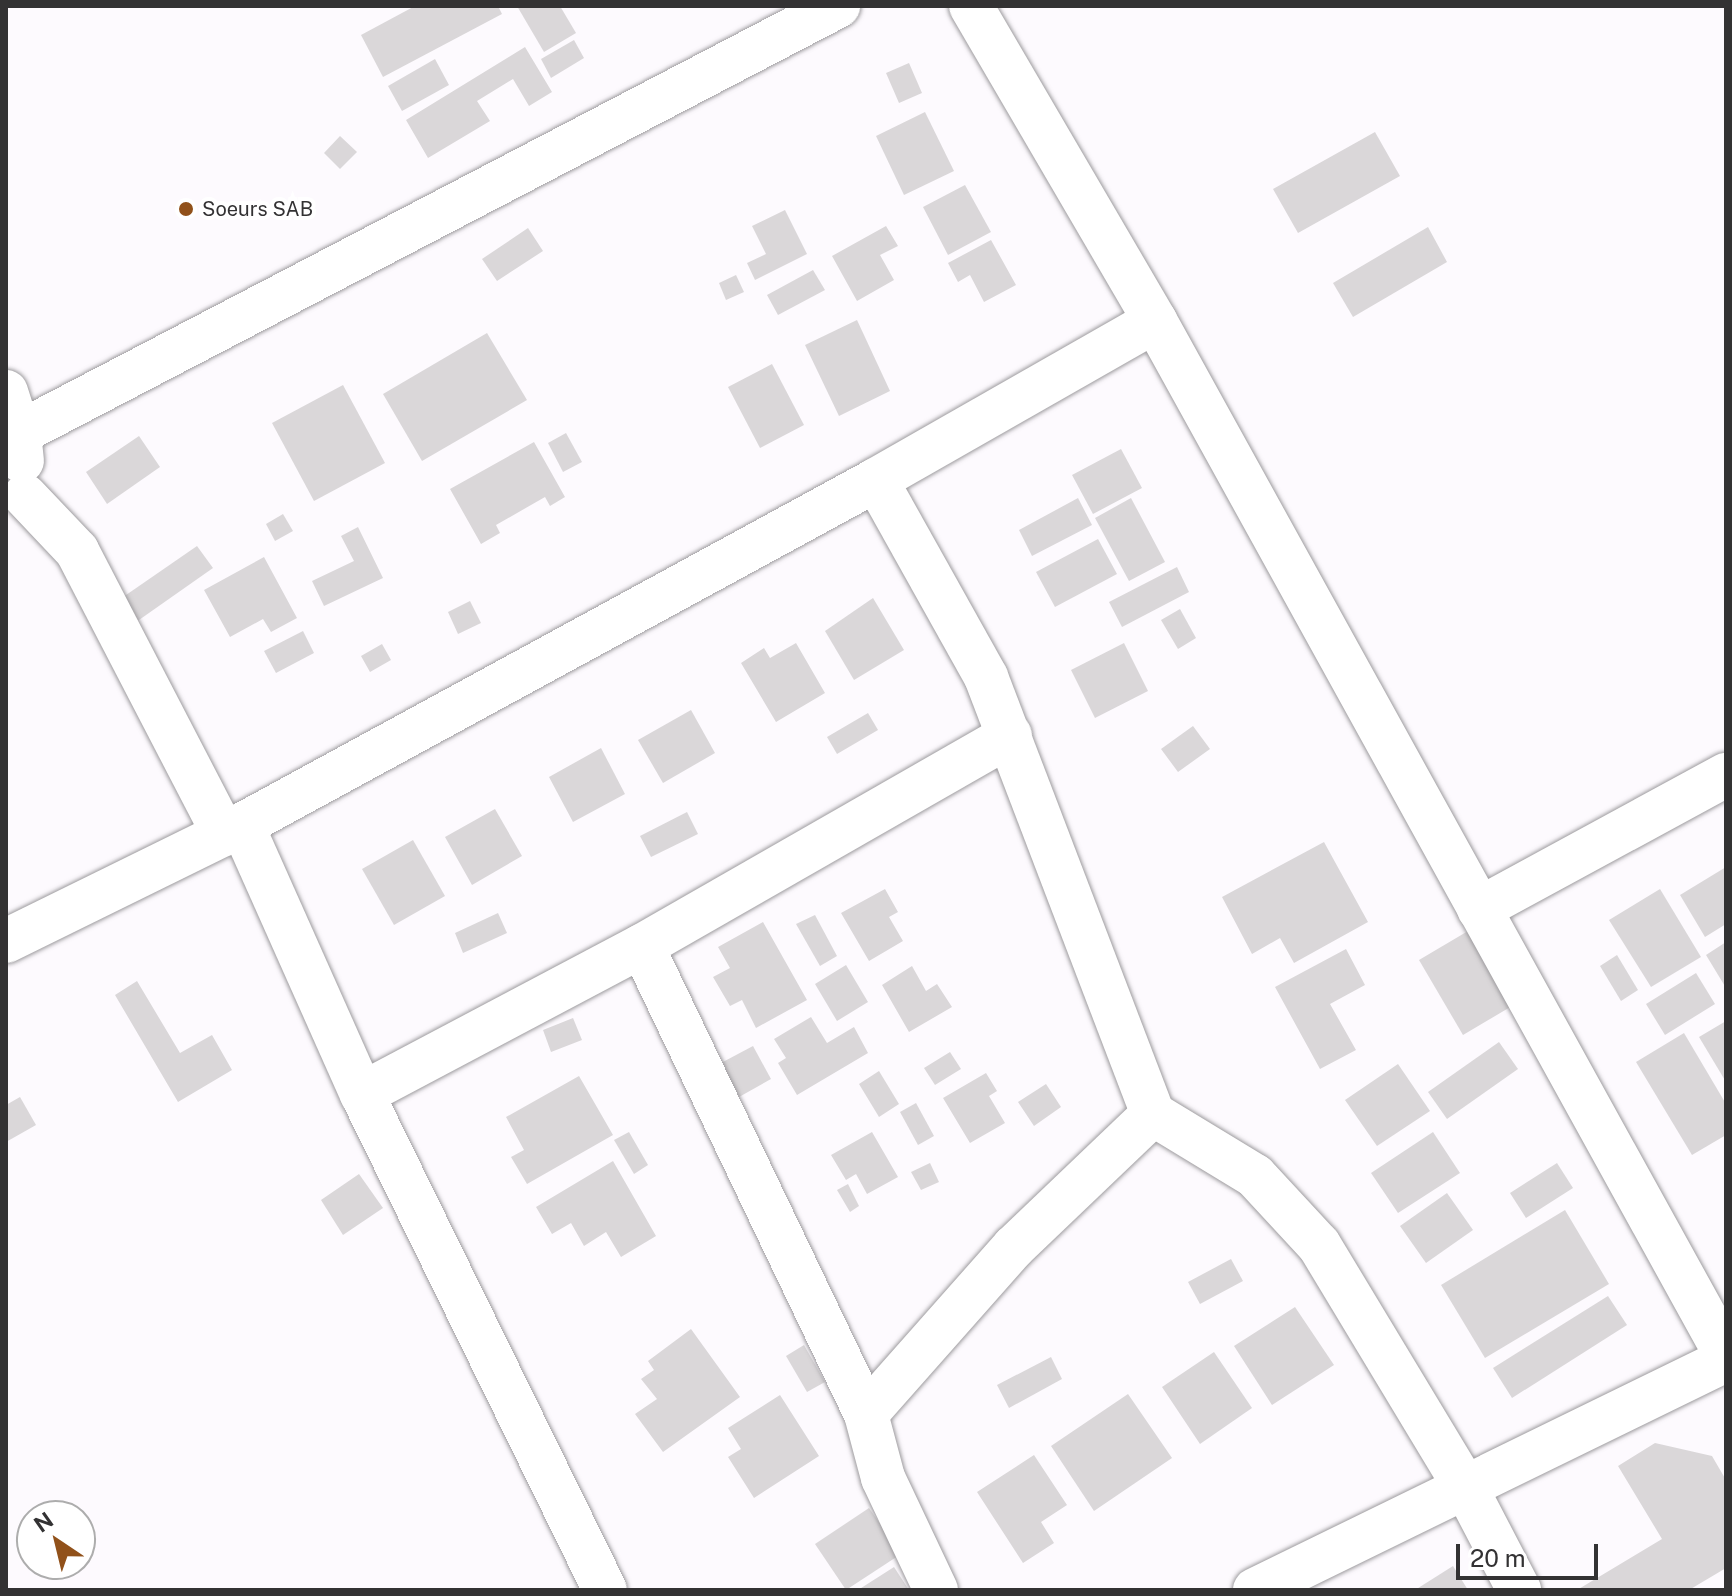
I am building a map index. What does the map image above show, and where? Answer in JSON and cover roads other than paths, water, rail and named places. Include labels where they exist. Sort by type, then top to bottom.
[{"type":"street","points":[[19,433],[838,6]]},
{"type":"street","points":[[971,6],[1155,321],[1726,1358],[1467,1490],[1255,1590]]},
{"type":"street","points":[[6,941],[233,829],[876,480],[1155,321]]},
{"type":"street","points":[[6,392],[19,433],[15,503],[77,551],[233,829],[605,1590]]},
{"type":"street","points":[[876,480],[986,677],[1153,1114],[1255,1176],[1319,1245],[1467,1490],[1519,1590]]},
{"type":"street","points":[[362,1094],[642,946],[1010,735]]},
{"type":"street","points":[[1479,909],[1726,775]]},
{"type":"street","points":[[642,946],[866,1414],[883,1478],[936,1590]]},
{"type":"street","points":[[866,1414],[1014,1247],[1153,1114]]},
{"type":"place","name":"Soeurs SAB","points":[[186,209]]}]
